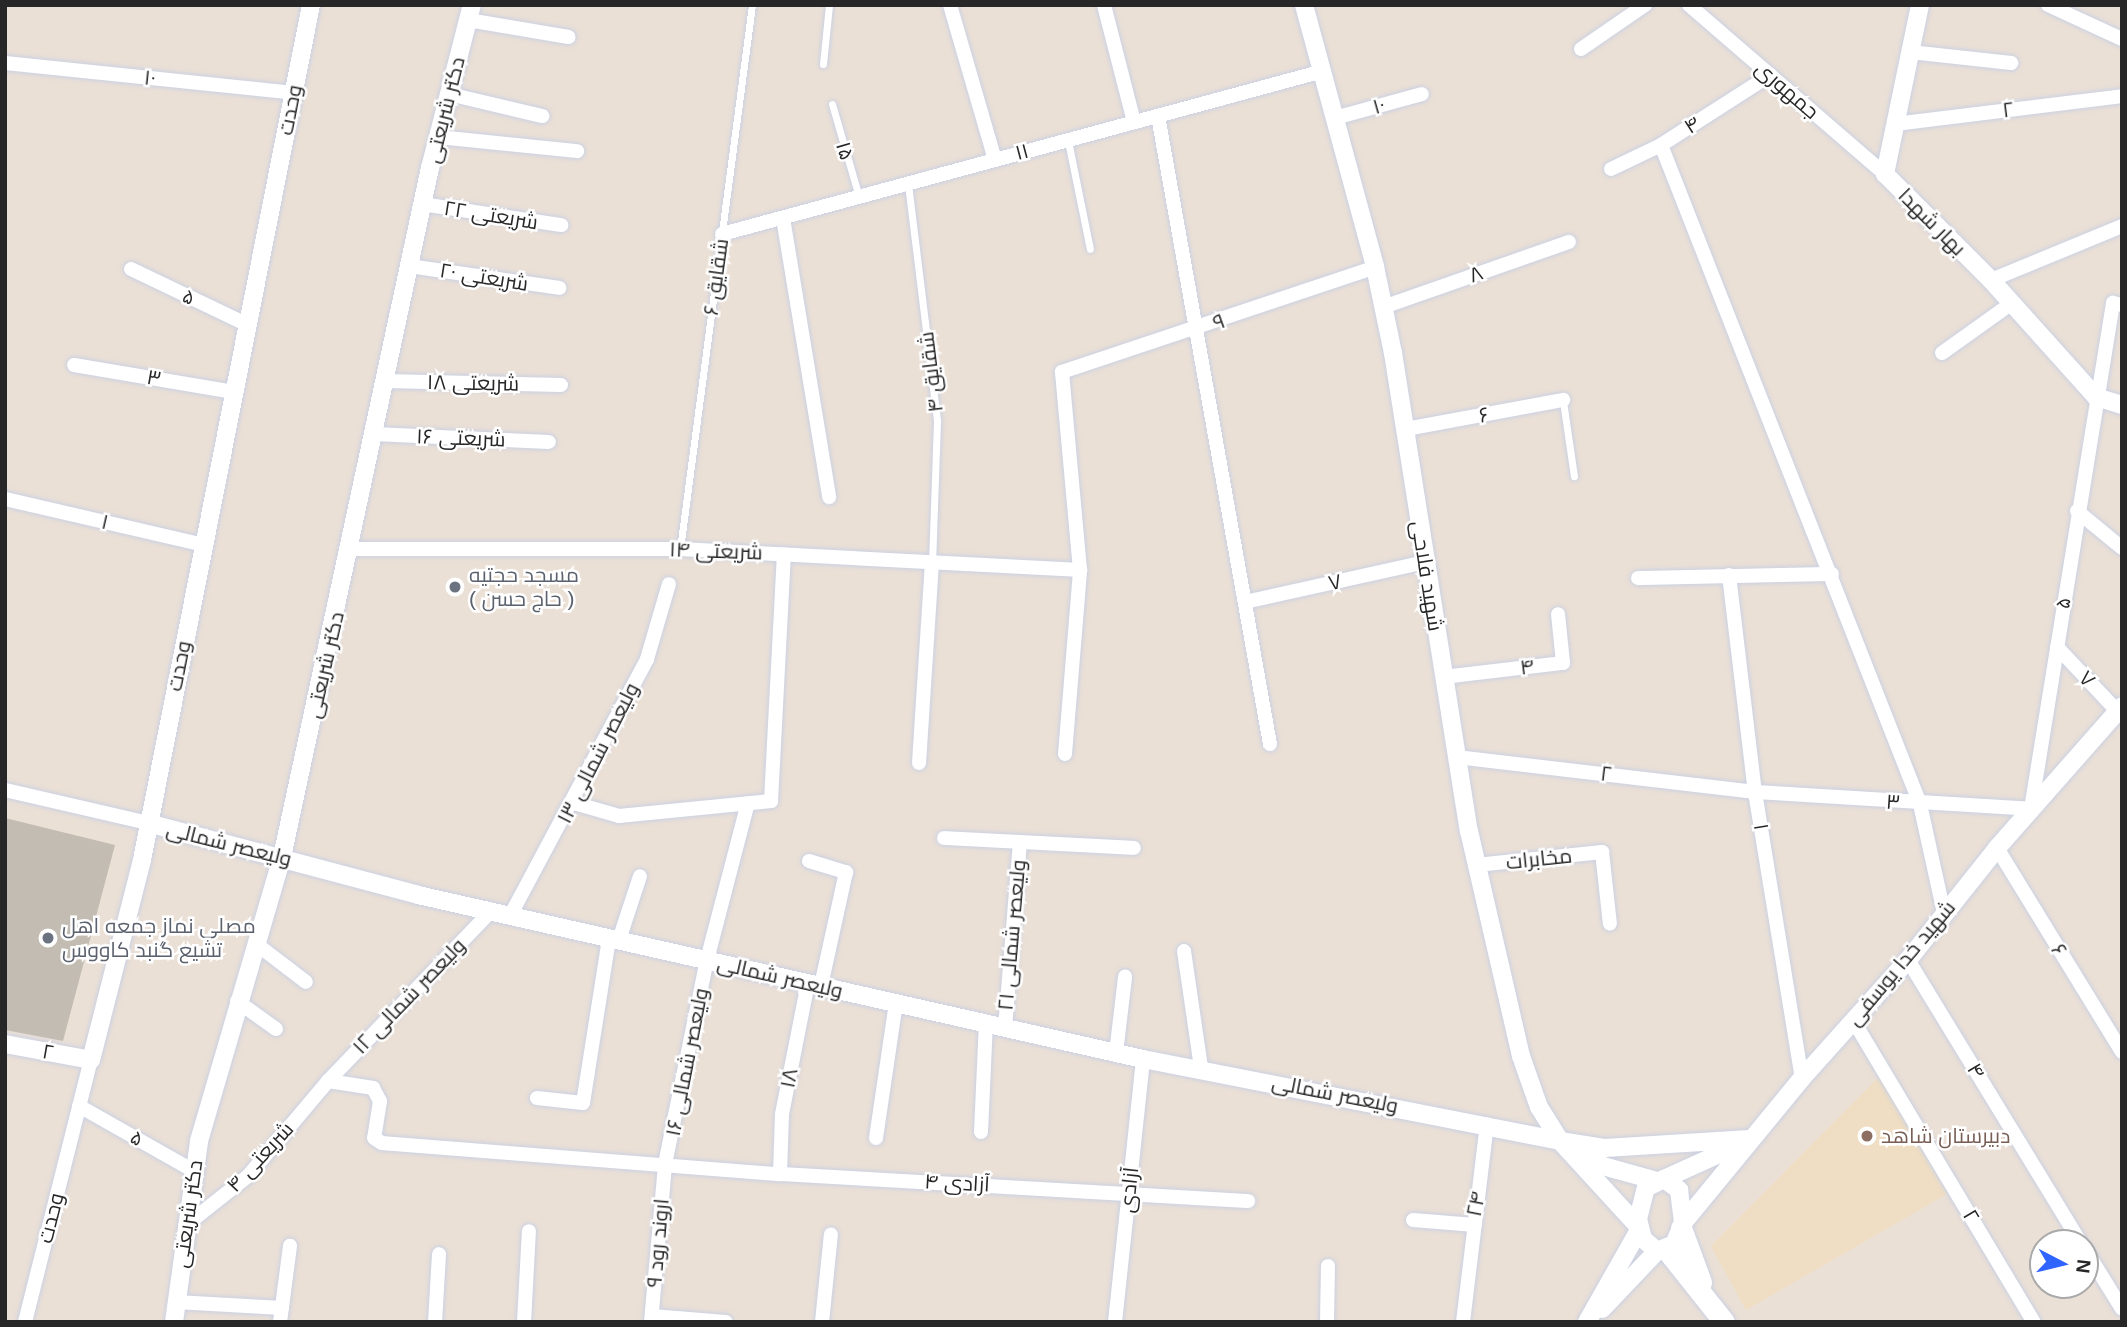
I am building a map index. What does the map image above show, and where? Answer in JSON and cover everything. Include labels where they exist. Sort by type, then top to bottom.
[{"type":"main road","points":[[1682,1226],[1705,1294]]},
{"type":"main road","points":[[1662,1250],[1705,1294],[1724,1322]]},
{"type":"street","name":"وحدت","points":[[25,1322],[148,823],[311,5]]},
{"type":"street","points":[[950,5],[995,160]]},
{"type":"street","points":[[1104,5],[1134,122]]},
{"type":"street","name":"شهید فلاحی","points":[[1304,5],[1375,267],[1406,429],[1443,677],[1476,865],[1521,1056],[1539,1107],[1560,1141],[1662,1250]]},
{"type":"street","points":[[1581,49],[1645,5]]},
{"type":"street","name":"بهار شهدا","points":[[1920,5],[1885,174],[1991,280],[2096,397]]},
{"type":"street","points":[[2048,5],[2122,39]]},
{"type":"street","name":"جمهوری","points":[[1690,6],[1885,174]]},
{"type":"street","points":[[470,13],[569,37]]},
{"type":"street","name":"دکتر شریعتی","points":[[174,1322],[194,1171],[237,1001],[282,858],[352,549],[422,204],[470,13]]},
{"type":"street","points":[[1910,52],[2011,63]]},
{"type":"street","name":"۱۰","points":[[5,63],[294,93]]},
{"type":"street","name":"۱۱","points":[[722,234],[1323,71]]},
{"type":"street","name":"۴","points":[[1611,169],[1661,145],[1770,75]]},
{"type":"street","points":[[449,94],[542,117]]},
{"type":"street","name":"۱۰","points":[[1335,118],[1422,94]]},
{"type":"street","name":"۲","points":[[1895,124],[2122,96]]},
{"type":"street","points":[[1158,116],[1270,744]]},
{"type":"street","points":[[438,137],[577,150]]},
{"type":"street","points":[[1661,145],[1832,574],[1920,804],[1944,913]]},
{"type":"street","name":"شریعتی ۲۲","points":[[422,204],[561,226]]},
{"type":"street","points":[[783,218],[829,497]]},
{"type":"street","points":[[1991,280],[2122,226]]},
{"type":"street","name":"۸","points":[[1383,307],[1569,242]]},
{"type":"street","name":"شریعتی ۲۰","points":[[409,266],[559,288]]},
{"type":"street","name":"۹","points":[[1080,570],[1062,372],[1196,330],[1375,267]]},
{"type":"street","name":"۵","points":[[131,269],[248,325]]},
{"type":"street","points":[[1942,353],[2012,303]]},
{"type":"street","name":"۵","points":[[2031,809],[2112,303],[2122,304]]},
{"type":"street","name":"۳","points":[[74,365],[234,392]]},
{"type":"street","name":"شریعتی ۱۸","points":[[384,381],[561,385]]},
{"type":"street","points":[[2096,397],[2122,405]]},
{"type":"street","name":"۶","points":[[1406,429],[1563,400]]},
{"type":"street","name":"شریعتی ۱۶","points":[[374,434],[549,442]]},
{"type":"street","name":"۱","points":[[5,499],[204,545]]},
{"type":"street","points":[[2077,512],[2122,548]]},
{"type":"street","name":"شریعتی ۱۴","points":[[352,549],[680,549],[1080,570]]},
{"type":"street","points":[[573,803],[620,816],[771,801],[784,554]]},
{"type":"street","points":[[919,764],[932,562]]},
{"type":"street","name":"۷","points":[[1245,602],[1425,562]]},
{"type":"street","points":[[1065,754],[1080,570]]},
{"type":"street","points":[[1638,578],[1832,574]]},
{"type":"street","name":"۱","points":[[1729,575],[1755,792],[1802,1078]]},
{"type":"street","name":"ولیعصر شمالی ۱۳","points":[[510,916],[573,803],[647,659],[669,584]]},
{"type":"street","name":"۴","points":[[1443,677],[1563,663],[1558,614]]},
{"type":"street","name":"۷","points":[[2057,647],[2120,708]]},
{"type":"street","name":"شهید خدا یوسفی","points":[[1588,1322],[1662,1250],[1750,1139],[1908,960],[1997,848],[2120,708]]},
{"type":"street","name":"۲","points":[[1457,757],[1755,792]]},
{"type":"street","name":"ولیعصر شمالی","points":[[5,790],[148,823],[491,912],[814,985],[1143,1059],[1487,1124],[1560,1141]]},
{"type":"street","name":"۳","points":[[1755,792],[2031,809]]},
{"type":"street","name":"ولیعصر شمالی ۱۶","points":[[665,1164],[707,960],[748,803]]},
{"type":"street","points":[[944,838],[1134,848]]},
{"type":"street","name":"ولیعصر شمالی ۲۱","points":[[1005,1028],[1020,843]]},
{"type":"street","name":"۶","points":[[1997,848],[2122,1052]]},
{"type":"street","name":"مخابرات","points":[[1476,865],[1602,852],[1610,924]]},
{"type":"street","name":"۱۸","points":[[780,1174],[782,1114],[845,872],[809,861]]},
{"type":"street","points":[[537,1098],[583,1103],[614,939],[640,876]]},
{"type":"street","name":"ولیعصر شمالی ۱۲","points":[[328,1081],[491,912]]},
{"type":"street","points":[[255,943],[306,982]]},
{"type":"street","points":[[1184,951],[1201,1068]]},
{"type":"street","name":"۴","points":[[1908,960],[2073,1229]]},
{"type":"street","points":[[1116,1053],[1125,977]]},
{"type":"street","points":[[237,1001],[276,1029]]},
{"type":"street","points":[[876,1138],[896,1003]]},
{"type":"street","name":"۲","points":[[1853,1020],[2034,1322]]},
{"type":"street","points":[[982,1132],[986,1023]]},
{"type":"street","name":"۲","points":[[5,1044],[91,1060]]},
{"type":"street","name":"آزادی","points":[[1115,1322],[1143,1059]]},
{"type":"street","name":"آزادی ۴","points":[[328,1081],[373,1088],[380,1101],[374,1138],[382,1143],[780,1174],[1129,1192],[1248,1201]]},
{"type":"street","name":"شریعتی ۴","points":[[185,1226],[248,1176],[328,1081]]},
{"type":"street","name":"۵","points":[[79,1106],[194,1171]]},
{"type":"street","name":"۲۴","points":[[1413,1220],[1475,1225],[1487,1124]]},
{"type":"street","points":[[1560,1141],[1605,1148],[1750,1139]]},
{"type":"street","points":[[1588,1322],[1639,1228],[1640,1202],[1659,1179],[1750,1139]]},
{"type":"street","points":[[1560,1141],[1603,1166],[1659,1179],[1679,1190],[1682,1226]]},
{"type":"street","name":"اروند رود ۹","points":[[651,1319],[665,1164]]},
{"type":"street","points":[[1463,1322],[1475,1225]]},
{"type":"street","points":[[524,1322],[529,1231]]},
{"type":"street","points":[[822,1322],[831,1234]]},
{"type":"street","points":[[176,1302],[281,1315],[290,1246]]},
{"type":"street","points":[[435,1322],[439,1254]]},
{"type":"street","points":[[1327,1322],[1328,1266]]},
{"type":"street","points":[[2099,1272],[2122,1309]]},
{"type":"street","points":[[651,1319],[726,1322]]},
{"type":"lane","name":"شقایق ۶","points":[[680,549],[752,5]]},
{"type":"lane","points":[[822,65],[829,5]]},
{"type":"lane","name":"۱۵","points":[[832,104],[859,197]]},
{"type":"lane","points":[[1068,140],[1090,249]]},
{"type":"lane","name":"شقایق ۴","points":[[908,183],[937,421],[932,562]]},
{"type":"lane","points":[[1563,400],[1574,476]]},
{"type":"shaded area","name":"دبیرستان شاهد","points":[[1879,1077],[1947,1194],[1746,1310],[1711,1246]]},
{"type":"building","name":"مصلی نماز جمعه اهل تشیع گنبد کاووس","points":[[5,818],[115,845],[63,1041],[5,1030]]},
{"type":"place","name":"مسجد حجتیه ( حاج حسن )","points":[[455,587]]},
{"type":"place","name":"مصلی نماز جمعه اهل تشیع گنبد کاووس","points":[[48,938]]},
{"type":"place","name":"دبیرستان شاهد","points":[[1867,1136]]}]
